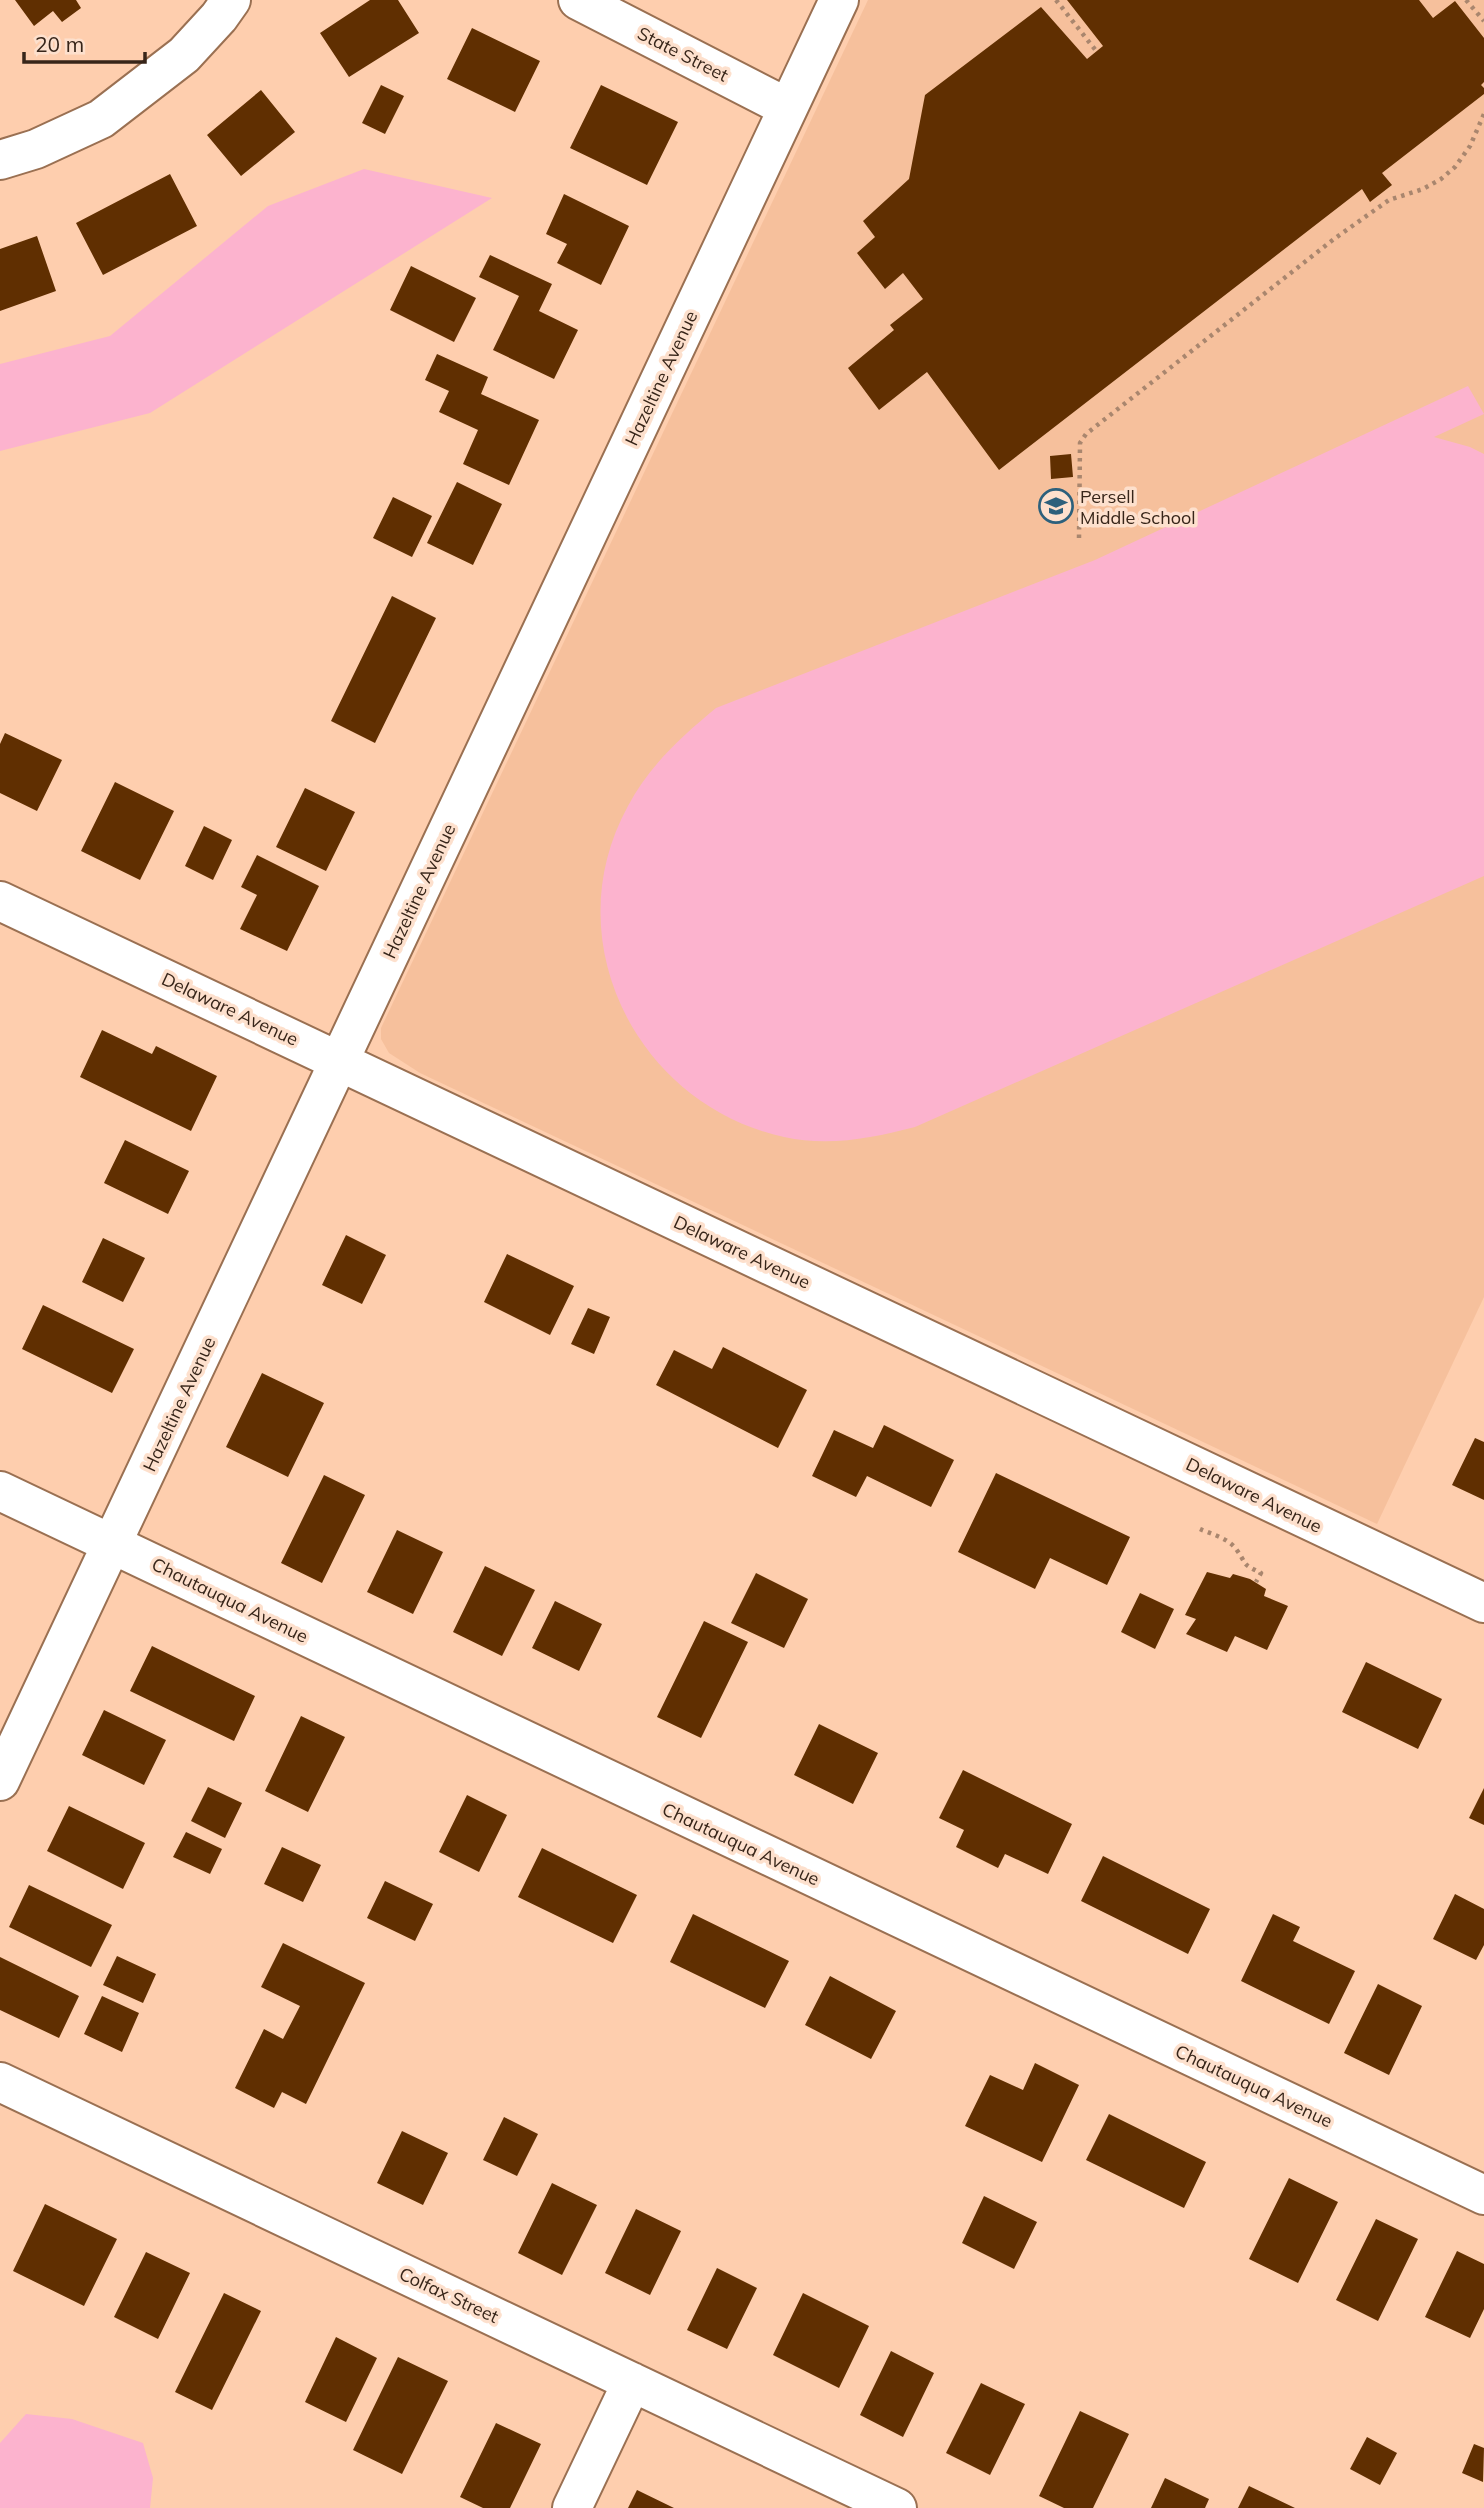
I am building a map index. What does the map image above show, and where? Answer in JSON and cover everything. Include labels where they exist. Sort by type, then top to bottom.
[{"type":"street","points":[[0,160],[36,149],[101,119],[184,55],[219,18],[231,0]]},
{"type":"street","name":"State Street","points":[[578,0],[788,107]]},
{"type":"street","name":"Hazeltine Avenue","points":[[0,1781],[839,0]]},
{"type":"street","name":"Delaware Avenue","points":[[0,901],[1484,1603]]},
{"type":"street","name":"Chautauqua Avenue","points":[[0,1491],[775,1861],[1484,2195]]},
{"type":"street","name":"Colfax Street","points":[[0,2082],[897,2508]]},
{"type":"street","points":[[572,2508],[632,2382]]},
{"type":"path","points":[[1056,0],[1097,52]]},
{"type":"path","points":[[1466,0],[1484,21]]},
{"type":"path","points":[[1079,538],[1080,443],[1086,433],[1334,239],[1389,200],[1423,189],[1441,179],[1455,167],[1470,146],[1484,114]]},
{"type":"path","points":[[1200,1529],[1236,1548],[1244,1564],[1261,1573],[1256,1582]]},
{"type":"shaded area","name":"Persell Middle School","points":[[868,0],[1484,0],[1484,1297],[1377,1524],[420,1073],[389,1053],[381,1039],[381,1028]]},
{"type":"shaded area","points":[[364,169],[492,198],[150,413],[0,451],[0,364],[110,336],[268,206]]},
{"type":"shaded area","points":[[1468,386],[1484,414],[1434,437],[1470,447],[1484,454],[1484,876],[915,1127],[883,1135],[834,1141],[801,1140],[732,1119],[687,1091],[651,1054],[623,1010],[606,961],[600,910],[607,857],[636,791],[679,741],[716,708],[1095,560]]},
{"type":"shaded area","points":[[26,2414],[72,2419],[143,2443],[153,2478],[150,2508],[0,2508],[0,2443]]},
{"type":"building","points":[[15,0],[76,0],[81,8],[62,22],[53,11],[34,26]]},
{"type":"building","points":[[370,0],[398,0],[419,33],[349,77],[320,33]]},
{"type":"building","points":[[1067,0],[1419,0],[1433,18],[1455,1],[1484,38],[1484,82],[1481,85],[1484,94],[1382,173],[1392,185],[1370,202],[1362,189],[999,470],[927,372],[879,410],[848,368],[894,330],[890,325],[923,299],[903,273],[885,289],[857,253],[875,237],[863,221],[909,179],[925,95],[1041,7],[1087,59],[1103,46]]},
{"type":"building","points":[[472,28],[540,61],[515,112],[447,79]]},
{"type":"building","points":[[381,85],[404,96],[385,134],[362,123]]},
{"type":"building","points":[[601,85],[678,122],[647,185],[570,148]]},
{"type":"building","points":[[261,90],[295,132],[241,176],[207,135]]},
{"type":"building","points":[[170,174],[197,226],[103,275],[76,223]]},
{"type":"building","points":[[564,194],[629,226],[601,285],[557,263],[567,244],[546,234]]},
{"type":"building","points":[[37,236],[56,291],[0,311],[0,249]]},
{"type":"building","points":[[490,255],[552,284],[539,311],[578,330],[554,379],[493,350],[519,296],[479,277]]},
{"type":"building","points":[[411,266],[476,298],[454,342],[390,310]]},
{"type":"building","points":[[437,354],[488,377],[481,394],[539,420],[509,485],[463,464],[478,430],[439,412],[449,391],[425,380]]},
{"type":"building","points":[[1071,454],[1073,477],[1051,479],[1050,456]]},
{"type":"building","points":[[457,482],[502,504],[473,565],[427,543]]},
{"type":"building","points":[[393,497],[432,516],[412,557],[373,538]]},
{"type":"building","points":[[392,596],[436,618],[375,743],[331,721]]},
{"type":"building","points":[[5,733],[62,760],[37,811],[0,793],[0,744]]},
{"type":"building","points":[[115,782],[174,811],[140,880],[81,851]]},
{"type":"building","points":[[305,788],[355,812],[326,871],[276,847]]},
{"type":"building","points":[[204,826],[232,840],[213,880],[185,866]]},
{"type":"building","points":[[257,855],[319,886],[287,951],[240,929],[257,895],[241,887]]},
{"type":"building","points":[[102,1030],[152,1054],[156,1046],[217,1076],[191,1131],[80,1077]]},
{"type":"building","points":[[125,1140],[189,1171],[168,1214],[104,1183]]},
{"type":"building","points":[[346,1235],[386,1255],[362,1304],[322,1285]]},
{"type":"building","points":[[103,1238],[145,1258],[123,1302],[82,1282]]},
{"type":"building","points":[[507,1254],[574,1286],[550,1335],[484,1302]]},
{"type":"building","points":[[43,1305],[134,1349],[112,1393],[22,1349]]},
{"type":"building","points":[[588,1308],[610,1317],[594,1354],[571,1344]]},
{"type":"building","points":[[723,1347],[807,1390],[778,1448],[656,1385],[674,1350],[712,1369]]},
{"type":"building","points":[[262,1373],[324,1403],[288,1477],[226,1447]]},
{"type":"building","points":[[884,1425],[954,1460],[931,1507],[867,1476],[856,1497],[812,1476],[834,1430],[873,1448]]},
{"type":"building","points":[[1475,1438],[1484,1442],[1484,1500],[1452,1485]]},
{"type":"building","points":[[996,1473],[1130,1537],[1107,1585],[1050,1558],[1035,1589],[958,1552]]},
{"type":"building","points":[[324,1475],[365,1495],[322,1583],[281,1563]]},
{"type":"building","points":[[397,1530],[443,1552],[413,1614],[367,1592]]},
{"type":"building","points":[[485,1566],[535,1590],[502,1656],[453,1632]]},
{"type":"building","points":[[1207,1572],[1230,1578],[1233,1574],[1250,1579],[1266,1589],[1264,1596],[1288,1606],[1267,1650],[1235,1636],[1227,1652],[1186,1634],[1196,1619],[1185,1615]]},
{"type":"building","points":[[756,1573],[808,1599],[784,1648],[731,1623]]},
{"type":"building","points":[[1140,1593],[1174,1609],[1155,1649],[1121,1632]]},
{"type":"building","points":[[555,1601],[602,1624],[579,1671],[532,1648]]},
{"type":"building","points":[[704,1621],[748,1642],[701,1738],[657,1717]]},
{"type":"building","points":[[152,1646],[255,1696],[234,1741],[130,1691]]},
{"type":"building","points":[[1366,1662],[1442,1699],[1418,1749],[1342,1712]]},
{"type":"building","points":[[104,1710],[166,1740],[144,1785],[82,1755]]},
{"type":"building","points":[[301,1716],[345,1737],[308,1812],[265,1791]]},
{"type":"building","points":[[819,1724],[878,1753],[853,1804],[794,1775]]},
{"type":"building","points":[[963,1770],[1072,1824],[1048,1874],[1005,1854],[998,1868],[956,1847],[964,1830],[939,1818]]},
{"type":"building","points":[[208,1787],[242,1803],[225,1838],[191,1821]]},
{"type":"building","points":[[1484,1788],[1484,1825],[1469,1818]]},
{"type":"building","points":[[467,1795],[507,1815],[479,1872],[439,1852]]},
{"type":"building","points":[[69,1806],[145,1843],[123,1889],[47,1851]]},
{"type":"building","points":[[186,1832],[222,1849],[210,1874],[173,1857]]},
{"type":"building","points":[[282,1847],[321,1865],[303,1902],[264,1884]]},
{"type":"building","points":[[542,1848],[637,1895],[613,1943],[518,1897]]},
{"type":"building","points":[[1103,1856],[1210,1909],[1188,1954],[1081,1901]]},
{"type":"building","points":[[385,1881],[433,1904],[415,1941],[367,1918]]},
{"type":"building","points":[[29,1885],[112,1925],[91,1967],[9,1927]]},
{"type":"building","points":[[1455,1894],[1484,1909],[1484,1945],[1476,1960],[1433,1939]]},
{"type":"building","points":[[693,1914],[789,1961],[765,2008],[670,1962]]},
{"type":"building","points":[[1273,1914],[1300,1927],[1293,1941],[1355,1971],[1329,2024],[1241,1981]]},
{"type":"building","points":[[283,1943],[365,1983],[306,2104],[282,2092],[274,2108],[235,2088],[264,2029],[283,2039],[300,2006],[261,1987]]},
{"type":"building","points":[[117,1956],[156,1974],[143,2003],[103,1985]]},
{"type":"building","points":[[0,1957],[79,1996],[59,2038],[0,2010]]},
{"type":"building","points":[[830,1976],[896,2011],[871,2059],[805,2025]]},
{"type":"building","points":[[1378,1984],[1422,2006],[1389,2075],[1344,2053]]},
{"type":"building","points":[[102,1996],[139,2013],[122,2052],[84,2034]]},
{"type":"building","points":[[1035,2063],[1079,2085],[1042,2162],[965,2126],[990,2075],[1023,2090]]},
{"type":"building","points":[[1109,2114],[1206,2162],[1184,2208],[1086,2160]]},
{"type":"building","points":[[504,2117],[538,2134],[517,2176],[483,2160]]},
{"type":"building","points":[[402,2131],[448,2153],[423,2205],[377,2183]]},
{"type":"building","points":[[1289,2178],[1338,2202],[1298,2283],[1249,2259]]},
{"type":"building","points":[[552,2183],[597,2205],[562,2275],[518,2253]]},
{"type":"building","points":[[984,2196],[1037,2222],[1014,2269],[962,2243]]},
{"type":"building","points":[[45,2204],[117,2239],[84,2306],[13,2271]]},
{"type":"building","points":[[636,2209],[681,2231],[650,2295],[605,2273]]},
{"type":"building","points":[[1376,2219],[1418,2239],[1378,2321],[1336,2300]]},
{"type":"building","points":[[1457,2251],[1484,2264],[1484,2309],[1470,2338],[1425,2317]]},
{"type":"building","points":[[146,2252],[190,2273],[158,2339],[114,2317]]},
{"type":"building","points":[[717,2268],[757,2288],[727,2349],[687,2330]]},
{"type":"building","points":[[224,2293],[261,2311],[212,2410],[175,2392]]},
{"type":"building","points":[[803,2293],[869,2326],[839,2388],[773,2355]]},
{"type":"building","points":[[336,2337],[377,2358],[346,2422],[305,2402]]},
{"type":"building","points":[[891,2351],[934,2373],[903,2437],[860,2415]]},
{"type":"building","points":[[398,2357],[448,2381],[402,2474],[353,2450]]},
{"type":"building","points":[[981,2383],[1025,2404],[990,2475],[946,2453]]},
{"type":"building","points":[[1080,2411],[1129,2434],[1093,2508],[1064,2508],[1039,2496]]},
{"type":"building","points":[[496,2423],[541,2444],[510,2508],[483,2508],[460,2497]]},
{"type":"building","points":[[1367,2437],[1397,2453],[1380,2485],[1350,2469]]},
{"type":"building","points":[[1474,2444],[1484,2448],[1483,2482],[1462,2473]]},
{"type":"building","points":[[1165,2478],[1209,2499],[1205,2508],[1151,2508]]},
{"type":"building","points":[[1249,2486],[1295,2508],[1238,2508]]},
{"type":"building","points":[[637,2490],[674,2508],[628,2508]]},
{"type":"place","name":"Persell Middle School","points":[[1056,506]]}]
